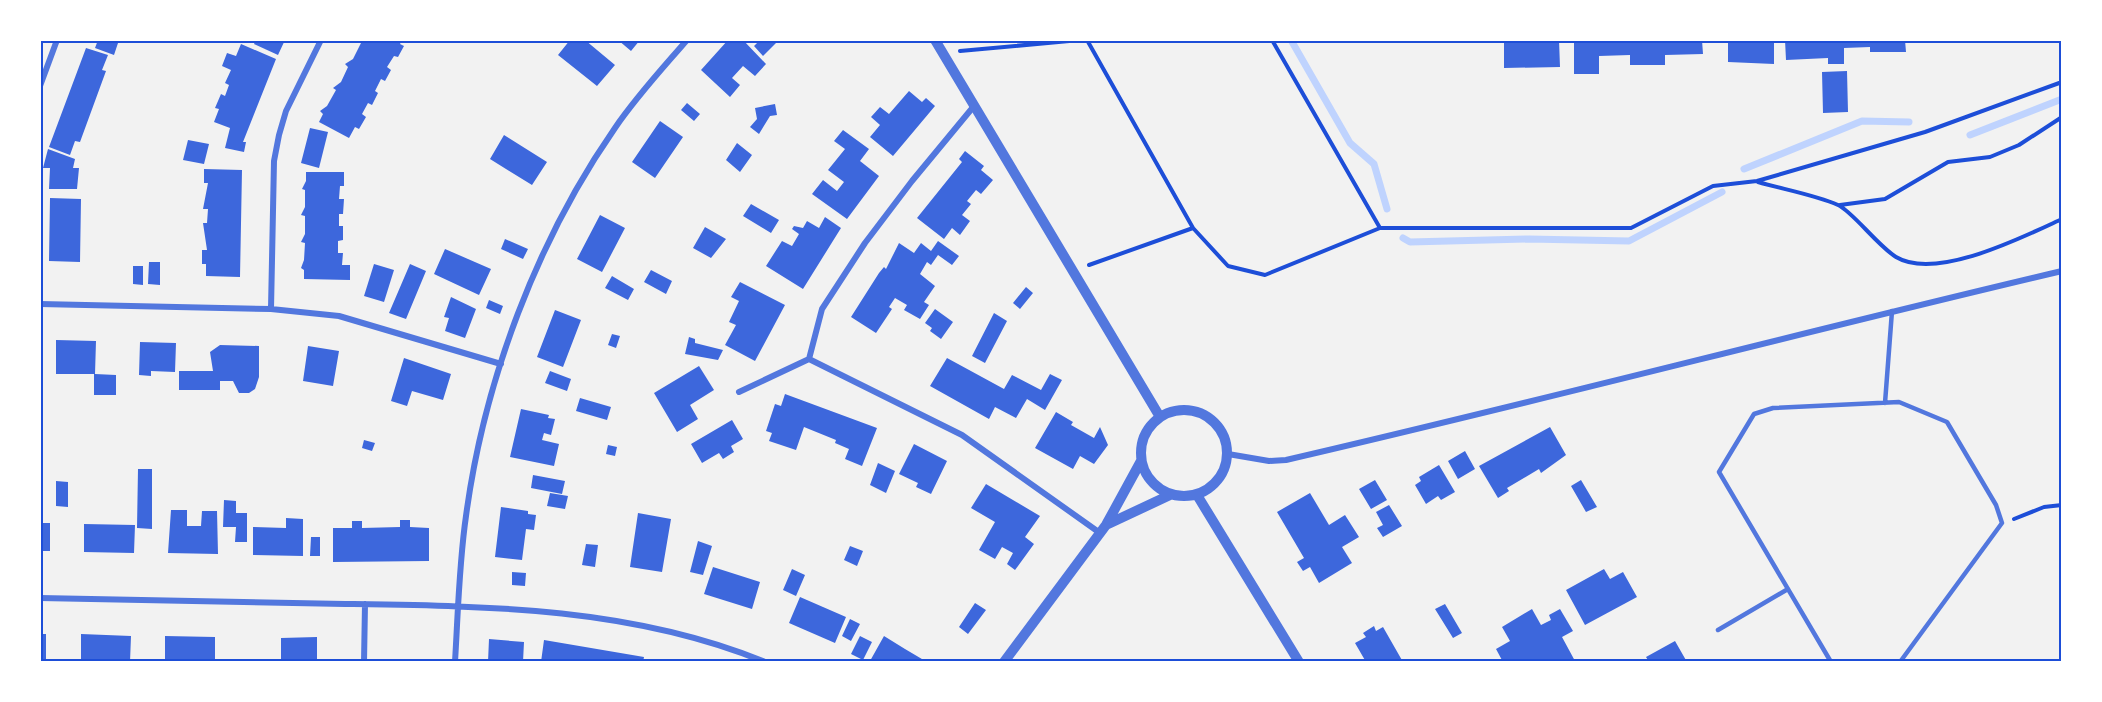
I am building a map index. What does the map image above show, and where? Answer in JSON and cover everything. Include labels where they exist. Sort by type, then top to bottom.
[{"type":"street","points":[[40,86],[57,40]]},
{"type":"street","points":[[271,309],[274,161],[286,111],[321,40]]},
{"type":"street","points":[[455,662],[466,516],[480,442],[501,364],[521,306],[547,244],[583,177],[615,127],[687,40]]},
{"type":"street","points":[[935,40],[1160,417]]},
{"type":"street","points":[[809,359],[822,309],[828,299],[865,243],[912,181],[974,106]]},
{"type":"street","points":[[1228,454],[1269,461],[1286,460],[1528,404],[1892,311],[2061,271]]},
{"type":"street","points":[[40,304],[271,309],[339,316],[501,364]]},
{"type":"street","points":[[739,392],[809,359]]},
{"type":"street","points":[[809,359],[962,435],[1103,529]]},
{"type":"street","points":[[1004,662],[1103,529],[1141,461],[1144,436],[1160,417],[1182,410],[1205,415],[1222,431],[1228,454],[1226,467],[1219,480],[1209,489],[1197,495],[1170,495],[1103,529]]},
{"type":"street","points":[[1141,461],[1150,482],[1170,495]]},
{"type":"street","points":[[1197,495],[1299,662]]},
{"type":"street","points":[[40,598],[365,604],[568,612],[657,628],[735,649],[765,662]]},
{"type":"street","points":[[364,662],[365,604]]},
{"type":"lane","points":[[1885,403],[1892,311]]},
{"type":"lane","points":[[1831,662],[1719,472],[1754,414],[1773,408],[1899,402],[1947,423],[1996,505],[2002,523],[1900,662]]},
{"type":"lane","points":[[1718,630],[1788,589]]},
{"type":"path","points":[[941,52],[1080,40]]},
{"type":"path","points":[[1088,40],[1192,228],[1228,266],[1265,275],[1380,228],[1631,228],[1713,186],[1757,182],[1925,132],[2061,82]]},
{"type":"path","points":[[1272,40],[1380,228]]},
{"type":"path","points":[[1757,182],[1839,205],[1885,200],[1948,162],[1989,157],[2019,144],[2061,117]]},
{"type":"path","points":[[1839,205],[1895,256],[1909,263],[1940,264],[2020,238],[2061,219]]},
{"type":"path","points":[[1072,271],[1192,228]]},
{"type":"path","points":[[2002,523],[2044,507],[2061,505]]},
{"type":"building","points":[[98,40],[119,40],[114,55],[95,48]]},
{"type":"building","points":[[256,40],[285,40],[278,55],[254,44]]},
{"type":"building","points":[[358,40],[402,40],[400,44],[404,46],[398,57],[394,56],[387,67],[391,70],[385,81],[381,79],[372,105],[368,103],[362,114],[366,117],[359,129],[355,127],[349,138],[319,122],[323,114],[320,111],[327,106],[336,90],[333,88],[341,82],[348,67],[345,64],[353,59],[361,43]]},
{"type":"building","points":[[570,40],[585,40],[615,65],[597,86],[558,55]]},
{"type":"building","points":[[618,40],[640,40],[631,51]]},
{"type":"building","points":[[728,40],[743,40],[766,64],[755,76],[743,66],[732,78],[740,85],[730,97],[701,70]]},
{"type":"building","points":[[760,40],[779,40],[763,56],[754,46]]},
{"type":"building","points":[[1504,40],[1559,40],[1560,67],[1504,68]]},
{"type":"building","points":[[1574,40],[1702,40],[1703,54],[1665,55],[1665,65],[1630,65],[1630,55],[1599,56],[1599,74],[1574,74]]},
{"type":"building","points":[[1728,40],[1774,40],[1774,64],[1728,62]]},
{"type":"building","points":[[1785,40],[1905,40],[1906,52],[1870,52],[1870,47],[1844,48],[1844,64],[1828,64],[1828,58],[1786,60]]},
{"type":"building","points":[[241,44],[276,59],[243,142],[246,142],[244,152],[225,148],[230,128],[214,122],[219,109],[215,108],[221,94],[225,96],[229,85],[225,83],[231,70],[222,66],[227,53],[236,56]]},
{"type":"building","points":[[86,48],[108,55],[102,70],[106,71],[80,142],[75,141],[70,155],[49,147]]},
{"type":"building","points":[[1847,71],[1848,112],[1823,113],[1822,72]]},
{"type":"building","points":[[909,91],[922,102],[926,98],[935,106],[893,156],[870,137],[880,125],[871,117],[880,107],[889,114]]},
{"type":"building","points":[[687,103],[700,114],[694,121],[681,110]]},
{"type":"building","points":[[775,104],[777,115],[770,116],[759,134],[750,127],[757,119],[755,108]]},
{"type":"building","points":[[660,121],[683,137],[655,178],[632,162]]},
{"type":"building","points":[[310,128],[328,132],[319,168],[301,163]]},
{"type":"building","points":[[843,130],[869,149],[860,161],[879,176],[847,219],[812,194],[823,180],[837,191],[844,182],[828,170],[845,149],[834,141]]},
{"type":"building","points":[[504,135],[547,162],[532,185],[490,159]]},
{"type":"building","points":[[188,140],[209,144],[204,164],[183,160]]},
{"type":"building","points":[[737,143],[752,155],[740,172],[726,160]]},
{"type":"building","points":[[48,149],[75,159],[73,168],[79,168],[77,189],[49,189],[50,168],[43,168]]},
{"type":"building","points":[[965,151],[984,166],[981,170],[993,180],[981,194],[976,190],[967,201],[971,204],[962,215],[970,221],[960,235],[952,228],[944,239],[917,218],[962,162],[959,159]]},
{"type":"building","points":[[204,169],[242,170],[240,277],[206,276],[206,264],[202,264],[202,250],[207,250],[203,223],[207,223],[208,209],[203,209],[208,183],[204,183]]},
{"type":"building","points":[[306,172],[344,172],[344,186],[340,186],[339,199],[344,199],[343,214],[339,214],[339,226],[343,226],[343,240],[338,241],[338,253],[343,253],[342,265],[350,265],[350,280],[304,279],[304,270],[301,268],[305,243],[301,242],[305,234],[305,216],[301,215],[305,207],[305,190],[302,189],[306,181]]},
{"type":"building","points":[[50,198],[81,199],[80,262],[49,261]]},
{"type":"building","points":[[751,204],[779,220],[771,233],[743,216]]},
{"type":"building","points":[[600,215],[625,228],[602,272],[577,259]]},
{"type":"building","points":[[825,217],[841,228],[803,289],[766,266],[782,241],[792,246],[799,234],[792,229],[794,226],[803,228],[807,221],[819,228]]},
{"type":"building","points":[[705,227],[726,239],[711,258],[693,248]]},
{"type":"building","points":[[505,239],[528,249],[523,259],[501,249]]},
{"type":"building","points":[[938,241],[959,256],[952,265],[938,255],[931,265],[927,262],[920,274],[935,286],[924,302],[929,305],[920,319],[904,310],[907,305],[895,298],[889,307],[892,309],[876,333],[851,317],[879,273],[884,267],[886,269],[899,243],[914,253],[921,243],[931,251]]},
{"type":"building","points":[[445,249],[491,269],[479,295],[434,274]]},
{"type":"building","points":[[149,262],[160,262],[160,285],[148,284]]},
{"type":"building","points":[[374,264],[394,270],[384,302],[364,296]]},
{"type":"building","points":[[410,264],[426,271],[406,319],[389,313]]},
{"type":"building","points":[[133,266],[143,266],[143,285],[133,284]]},
{"type":"building","points":[[651,270],[672,281],[666,294],[644,282]]},
{"type":"building","points":[[612,276],[634,289],[628,300],[605,288]]},
{"type":"building","points":[[740,282],[785,305],[755,361],[725,345],[736,325],[729,322],[739,301],[731,297]]},
{"type":"building","points":[[1026,287],[1033,293],[1020,309],[1013,303]]},
{"type":"building","points":[[451,297],[476,309],[465,338],[445,331],[449,318],[444,317]]},
{"type":"building","points":[[489,300],[503,306],[500,314],[486,308]]},
{"type":"building","points":[[935,309],[953,322],[941,339],[930,331],[932,328],[925,323]]},
{"type":"building","points":[[555,310],[581,320],[563,367],[537,357]]},
{"type":"building","points":[[994,313],[1007,321],[985,363],[972,356]]},
{"type":"building","points":[[612,334],[620,336],[616,348],[608,345]]},
{"type":"building","points":[[689,337],[695,339],[695,343],[723,350],[718,360],[685,354]]},
{"type":"building","points":[[56,340],[96,341],[95,374],[116,375],[116,395],[94,395],[94,374],[56,374]]},
{"type":"building","points":[[140,342],[176,343],[175,372],[151,371],[151,376],[139,375]]},
{"type":"building","points":[[220,345],[259,346],[259,377],[255,389],[249,393],[239,393],[233,381],[220,381],[220,390],[179,390],[179,371],[213,371],[210,352]]},
{"type":"building","points":[[308,346],[339,351],[333,386],[303,381]]},
{"type":"building","points":[[404,358],[451,374],[443,400],[412,391],[407,406],[391,401]]},
{"type":"building","points":[[947,358],[1004,389],[1012,375],[1041,390],[1050,374],[1062,380],[1045,410],[1027,399],[1016,418],[995,407],[989,419],[930,386]]},
{"type":"building","points":[[699,366],[714,390],[690,405],[698,419],[677,432],[654,393]]},
{"type":"building","points":[[550,371],[571,379],[567,391],[545,383]]},
{"type":"building","points":[[785,394],[877,428],[862,466],[845,459],[849,449],[835,443],[836,440],[804,427],[796,450],[769,441],[772,433],[766,431],[775,404],[781,406]]},
{"type":"building","points":[[580,398],[611,407],[607,420],[576,411]]},
{"type":"building","points":[[521,409],[549,415],[548,418],[555,419],[551,435],[544,433],[542,440],[559,444],[554,466],[510,457]]},
{"type":"building","points":[[1056,412],[1073,422],[1071,425],[1094,438],[1100,427],[1108,445],[1094,464],[1080,456],[1073,469],[1035,448]]},
{"type":"building","points":[[732,420],[743,439],[731,446],[734,452],[723,459],[719,453],[702,463],[691,444]]},
{"type":"building","points":[[1550,427],[1566,455],[1541,473],[1539,469],[1507,488],[1509,491],[1498,498],[1479,466]]},
{"type":"building","points":[[364,440],[375,443],[372,451],[362,448]]},
{"type":"building","points":[[914,444],[947,461],[931,494],[916,487],[918,483],[899,474]]},
{"type":"building","points":[[608,445],[617,447],[615,456],[606,454]]},
{"type":"building","points":[[1465,451],[1475,469],[1458,479],[1448,461]]},
{"type":"building","points":[[878,463],[895,471],[886,493],[870,485]]},
{"type":"building","points":[[1439,465],[1455,492],[1441,500],[1438,496],[1426,504],[1415,485],[1421,481],[1419,477]]},
{"type":"building","points":[[138,469],[152,469],[152,529],[137,528]]},
{"type":"building","points":[[533,475],[565,481],[562,494],[531,488]]},
{"type":"building","points":[[1375,480],[1387,500],[1371,509],[1359,489]]},
{"type":"building","points":[[1581,480],[1597,507],[1586,512],[1571,486]]},
{"type":"building","points":[[56,481],[68,482],[68,507],[56,506]]},
{"type":"building","points":[[986,484],[1040,516],[1025,537],[1034,544],[1015,570],[1007,564],[1013,553],[1002,547],[995,559],[979,550],[995,522],[971,508]]},
{"type":"building","points":[[550,493],[568,496],[565,509],[547,506]]},
{"type":"building","points":[[1310,493],[1329,525],[1345,515],[1359,537],[1342,547],[1352,563],[1319,583],[1310,567],[1303,571],[1297,562],[1304,558],[1277,512]]},
{"type":"building","points":[[224,500],[236,501],[236,513],[247,513],[247,542],[235,542],[236,527],[223,527]]},
{"type":"building","points":[[1389,505],[1402,526],[1383,537],[1377,528],[1383,525],[1376,512]]},
{"type":"building","points":[[501,507],[528,511],[528,514],[536,515],[534,530],[526,529],[522,560],[495,557]]},
{"type":"building","points":[[171,510],[187,510],[187,526],[201,526],[202,511],[217,511],[218,554],[168,553]]},
{"type":"building","points":[[638,513],[671,519],[662,572],[630,567]]},
{"type":"building","points":[[286,518],[303,519],[303,556],[253,555],[253,527],[286,528]]},
{"type":"building","points":[[400,520],[410,520],[410,527],[429,528],[429,561],[333,562],[333,528],[352,528],[352,521],[362,521],[362,528],[400,527]]},
{"type":"building","points":[[40,523],[50,523],[50,551],[40,551]]},
{"type":"building","points":[[84,524],[135,525],[134,553],[84,552]]},
{"type":"building","points":[[311,537],[320,537],[320,556],[310,556]]},
{"type":"building","points":[[698,541],[712,546],[703,575],[690,572]]},
{"type":"building","points":[[586,544],[598,545],[595,567],[582,565]]},
{"type":"building","points":[[850,546],[863,551],[857,566],[844,560]]},
{"type":"building","points":[[713,567],[760,582],[752,609],[704,594]]},
{"type":"building","points":[[792,569],[805,575],[796,596],[783,590]]},
{"type":"building","points":[[1604,569],[1610,579],[1623,572],[1637,597],[1585,625],[1566,590]]},
{"type":"building","points":[[512,572],[526,573],[525,586],[512,585]]},
{"type":"building","points":[[800,597],[846,617],[835,643],[789,623]]},
{"type":"building","points":[[975,603],[986,610],[968,634],[959,627]]},
{"type":"building","points":[[1445,604],[1462,633],[1453,638],[1435,609]]},
{"type":"building","points":[[1532,609],[1541,625],[1551,620],[1549,615],[1560,609],[1573,631],[1562,637],[1575,661],[1503,662],[1496,649],[1510,641],[1502,627]]},
{"type":"building","points":[[850,619],[860,624],[851,641],[842,636]]},
{"type":"building","points":[[1374,626],[1376,631],[1383,627],[1403,662],[1366,662],[1355,643],[1366,637],[1363,633]]},
{"type":"building","points":[[40,634],[46,634],[46,662],[40,662]]},
{"type":"building","points":[[81,634],[131,636],[130,662],[81,662]]},
{"type":"building","points":[[165,636],[215,637],[215,662],[165,662]]},
{"type":"building","points":[[860,636],[872,642],[863,660],[851,654]]},
{"type":"building","points":[[884,636],[905,649],[927,662],[870,661]]},
{"type":"building","points":[[317,637],[317,662],[281,662],[281,638]]},
{"type":"building","points":[[489,639],[524,642],[523,662],[488,662]]},
{"type":"building","points":[[544,640],[644,657],[643,662],[541,662]]},
{"type":"building","points":[[1675,641],[1687,662],[1649,662],[1646,657]]},
{"type":"waterway","points":[[1291,40],[1350,143],[1374,164],[1387,209]]},
{"type":"waterway","points":[[1970,135],[2062,99]]},
{"type":"waterway","points":[[1744,169],[1862,121],[1909,122]]},
{"type":"waterway","points":[[1403,238],[1410,242],[1529,239],[1629,241],[1722,192]]}]
